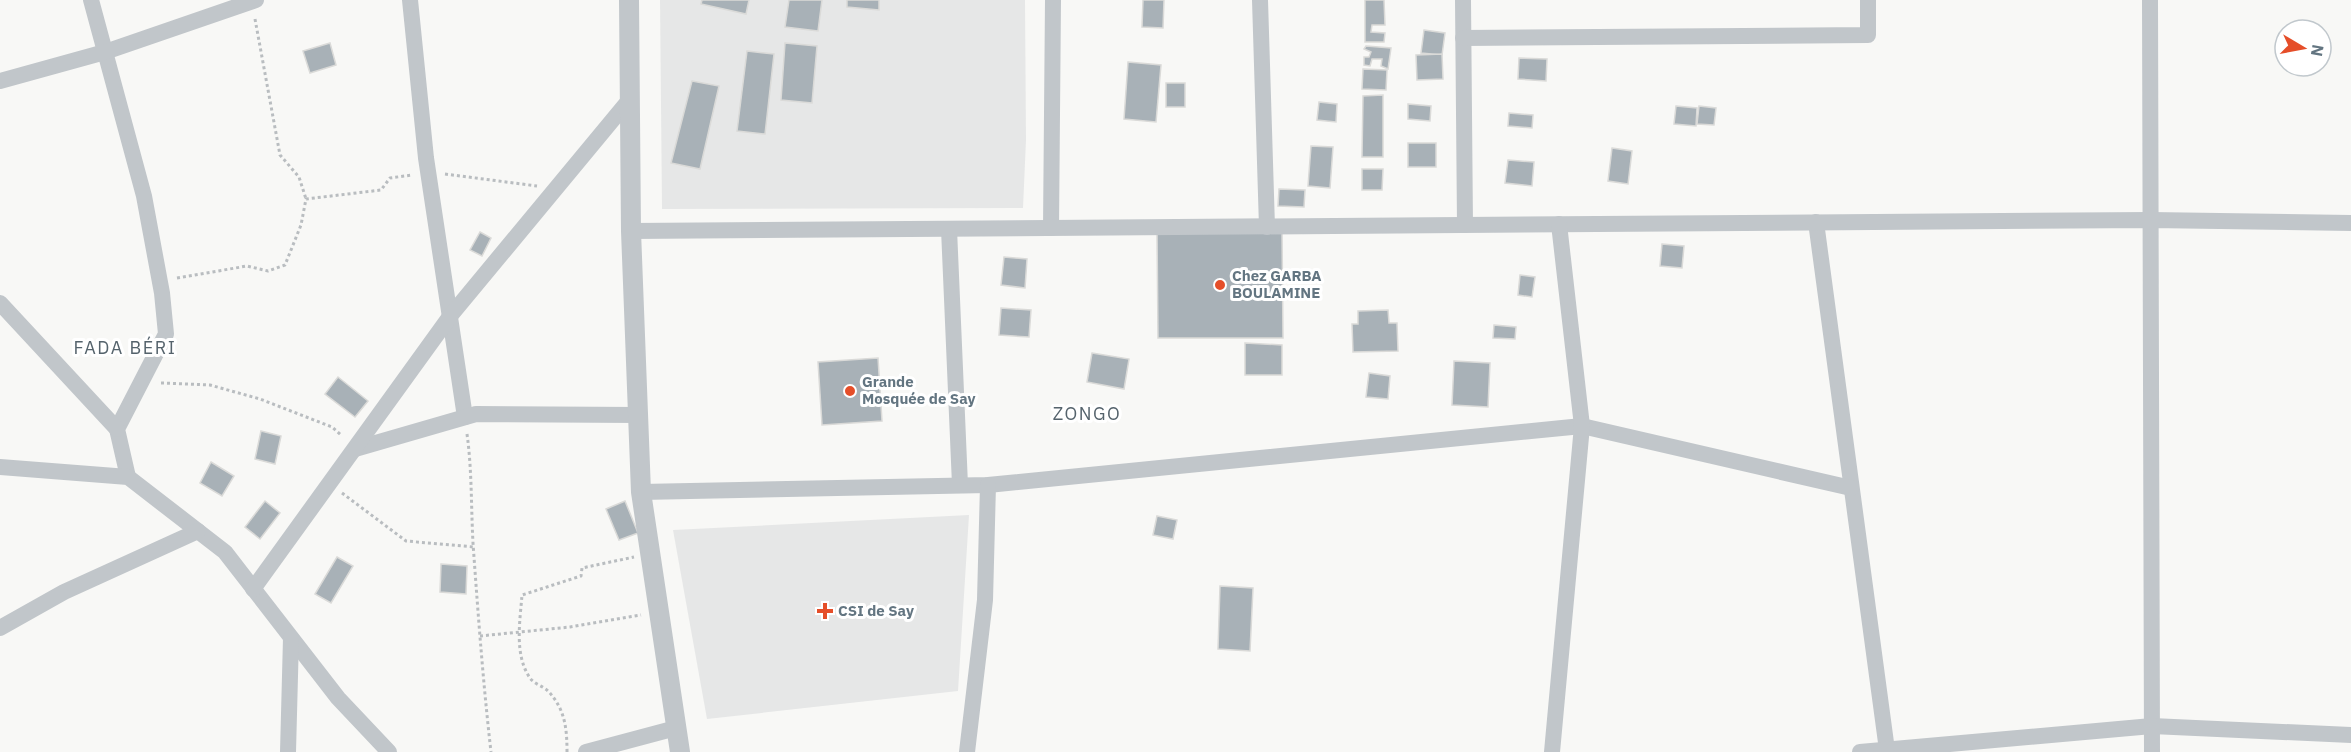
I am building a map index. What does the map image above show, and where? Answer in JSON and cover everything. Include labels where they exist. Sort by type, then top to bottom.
[{"type":"street","points":[[91,0],[144,196],[160,280],[166,334],[117,429]]},
{"type":"street","points":[[410,0],[429,172],[465,417]]},
{"type":"street","points":[[629,0],[631,231],[641,492],[680,752]]},
{"type":"street","points":[[1051,228],[1053,0]]},
{"type":"street","points":[[1260,0],[1267,227]]},
{"type":"street","points":[[1463,0],[1465,225]]},
{"type":"street","points":[[1463,38],[1868,35],[1868,0]]},
{"type":"street","points":[[2150,0],[2152,752]]},
{"type":"street","points":[[0,81],[105,52],[254,1]]},
{"type":"street","points":[[253,589],[451,315],[630,99]]},
{"type":"street","points":[[631,231],[2151,220],[2351,223]]},
{"type":"street","points":[[1816,222],[1887,750]]},
{"type":"street","points":[[1552,752],[1582,426],[1559,224]]},
{"type":"street","points":[[949,229],[960,485]]},
{"type":"street","points":[[0,303],[117,429],[128,477]]},
{"type":"street","points":[[355,449],[476,414],[638,415]]},
{"type":"street","points":[[641,492],[988,485],[1582,426],[1851,488]]},
{"type":"street","points":[[0,467],[128,477],[225,552],[338,698],[389,752]]},
{"type":"street","points":[[967,752],[985,600],[988,485]]},
{"type":"street","points":[[0,628],[64,592],[198,531]]},
{"type":"street","points":[[288,752],[291,638]]},
{"type":"street","points":[[1860,752],[2152,726],[2351,735]]},
{"type":"street","points":[[586,752],[676,728]]},
{"type":"path","points":[[160,280],[205,275],[247,266],[268,271],[285,265],[301,225],[306,199],[299,177],[280,155],[254,1]]},
{"type":"path","points":[[306,199],[381,190],[390,178],[429,172],[556,188]]},
{"type":"path","points":[[142,382],[210,385],[260,399],[332,427],[355,449]]},
{"type":"path","points":[[465,417],[472,465],[474,547],[491,752]]},
{"type":"path","points":[[330,483],[406,541],[474,547]]},
{"type":"path","points":[[567,752],[567,726],[560,707],[547,690],[530,679],[523,660],[519,633],[522,595],[581,576],[582,568],[650,553]]},
{"type":"path","points":[[480,636],[570,627],[658,612]]},
{"type":"shaded area","points":[[660,0],[1025,0],[1026,140],[1023,208],[662,209]]},
{"type":"shaded area","name":"CSI de Say","points":[[969,515],[958,691],[707,719],[673,530]]},
{"type":"building","points":[[702,0],[749,0],[746,14],[701,4]]},
{"type":"building","points":[[789,0],[822,0],[818,31],[785,27]]},
{"type":"building","points":[[847,0],[879,0],[879,10],[847,7]]},
{"type":"building","points":[[1143,0],[1164,0],[1163,28],[1142,27]]},
{"type":"building","points":[[1365,0],[1384,0],[1385,25],[1372,25],[1371,32],[1385,33],[1384,42],[1365,42]]},
{"type":"building","points":[[1424,30],[1445,33],[1442,55],[1421,53]]},
{"type":"building","points":[[330,43],[336,65],[310,73],[303,51]]},
{"type":"building","points":[[785,43],[817,46],[812,103],[781,100]]},
{"type":"building","points":[[1366,46],[1391,48],[1388,69],[1381,66],[1382,59],[1372,59],[1370,66],[1364,65],[1364,57],[1369,57],[1371,52],[1364,49]]},
{"type":"building","points":[[747,51],[774,54],[765,134],[737,131]]},
{"type":"building","points":[[1442,54],[1443,79],[1417,80],[1416,55]]},
{"type":"building","points":[[1519,58],[1547,59],[1546,81],[1518,79]]},
{"type":"building","points":[[1128,62],[1161,65],[1156,122],[1124,119]]},
{"type":"building","points":[[1363,69],[1387,70],[1386,90],[1362,89]]},
{"type":"building","points":[[692,81],[719,86],[700,169],[671,163]]},
{"type":"building","points":[[1166,83],[1185,83],[1185,107],[1166,107]]},
{"type":"building","points":[[1383,95],[1383,157],[1362,157],[1363,96]]},
{"type":"building","points":[[1319,102],[1337,104],[1336,122],[1317,120]]},
{"type":"building","points":[[1408,104],[1431,106],[1430,121],[1408,119]]},
{"type":"building","points":[[1676,106],[1697,108],[1696,126],[1674,124]]},
{"type":"building","points":[[1699,106],[1716,108],[1714,125],[1697,124]]},
{"type":"building","points":[[1509,113],[1533,115],[1532,128],[1508,126]]},
{"type":"building","points":[[1408,143],[1436,143],[1436,167],[1408,167]]},
{"type":"building","points":[[1311,146],[1333,147],[1330,188],[1308,186]]},
{"type":"building","points":[[1612,148],[1632,151],[1628,184],[1608,181]]},
{"type":"building","points":[[1508,160],[1534,162],[1532,186],[1505,183]]},
{"type":"building","points":[[1362,169],[1383,169],[1382,190],[1362,190]]},
{"type":"building","points":[[1279,189],[1305,190],[1304,207],[1278,206]]},
{"type":"building","name":"Chez GARBA BOULAMINE","points":[[1282,230],[1283,338],[1158,338],[1157,232]]},
{"type":"building","points":[[480,232],[491,238],[482,256],[470,250]]},
{"type":"building","points":[[1662,244],[1684,246],[1682,268],[1660,266]]},
{"type":"building","points":[[1004,257],[1027,259],[1025,288],[1001,285]]},
{"type":"building","points":[[1520,275],[1535,277],[1532,297],[1518,295]]},
{"type":"building","points":[[1001,308],[1031,310],[1029,337],[999,335]]},
{"type":"building","points":[[1388,310],[1389,323],[1397,323],[1398,351],[1353,352],[1352,324],[1358,324],[1358,311]]},
{"type":"building","points":[[1494,325],[1516,327],[1515,339],[1493,338]]},
{"type":"building","points":[[1245,343],[1282,345],[1282,375],[1245,375]]},
{"type":"building","points":[[1092,353],[1129,359],[1124,389],[1087,382]]},
{"type":"building","name":"Grande Mosquée de Say","points":[[878,358],[882,421],[822,425],[818,362]]},
{"type":"building","points":[[1454,361],[1490,363],[1488,407],[1452,405]]},
{"type":"building","points":[[1369,373],[1390,376],[1388,399],[1366,397]]},
{"type":"building","points":[[338,377],[368,401],[355,417],[325,394]]},
{"type":"building","points":[[261,431],[281,436],[275,464],[255,459]]},
{"type":"building","points":[[211,462],[234,476],[222,496],[200,483]]},
{"type":"building","points":[[265,501],[280,513],[260,539],[245,527]]},
{"type":"building","points":[[625,501],[638,533],[619,540],[606,509]]},
{"type":"building","points":[[1157,516],[1177,520],[1173,539],[1153,535]]},
{"type":"building","points":[[337,557],[353,566],[331,603],[315,594]]},
{"type":"building","points":[[441,564],[467,566],[466,594],[440,592]]},
{"type":"building","points":[[1220,586],[1253,588],[1250,651],[1218,649]]},
{"type":"place","name":"Chez GARBA BOULAMINE","points":[[1220,285]]},
{"type":"place","name":"Grande Mosquée de Say","points":[[850,391]]},
{"type":"place","name":"CSI de Say","points":[[825,611]]},
{"type":"district","name":"FADA BÉRI","points":[[125,348]]},
{"type":"district","name":"ZONGO","points":[[1087,414]]}]
